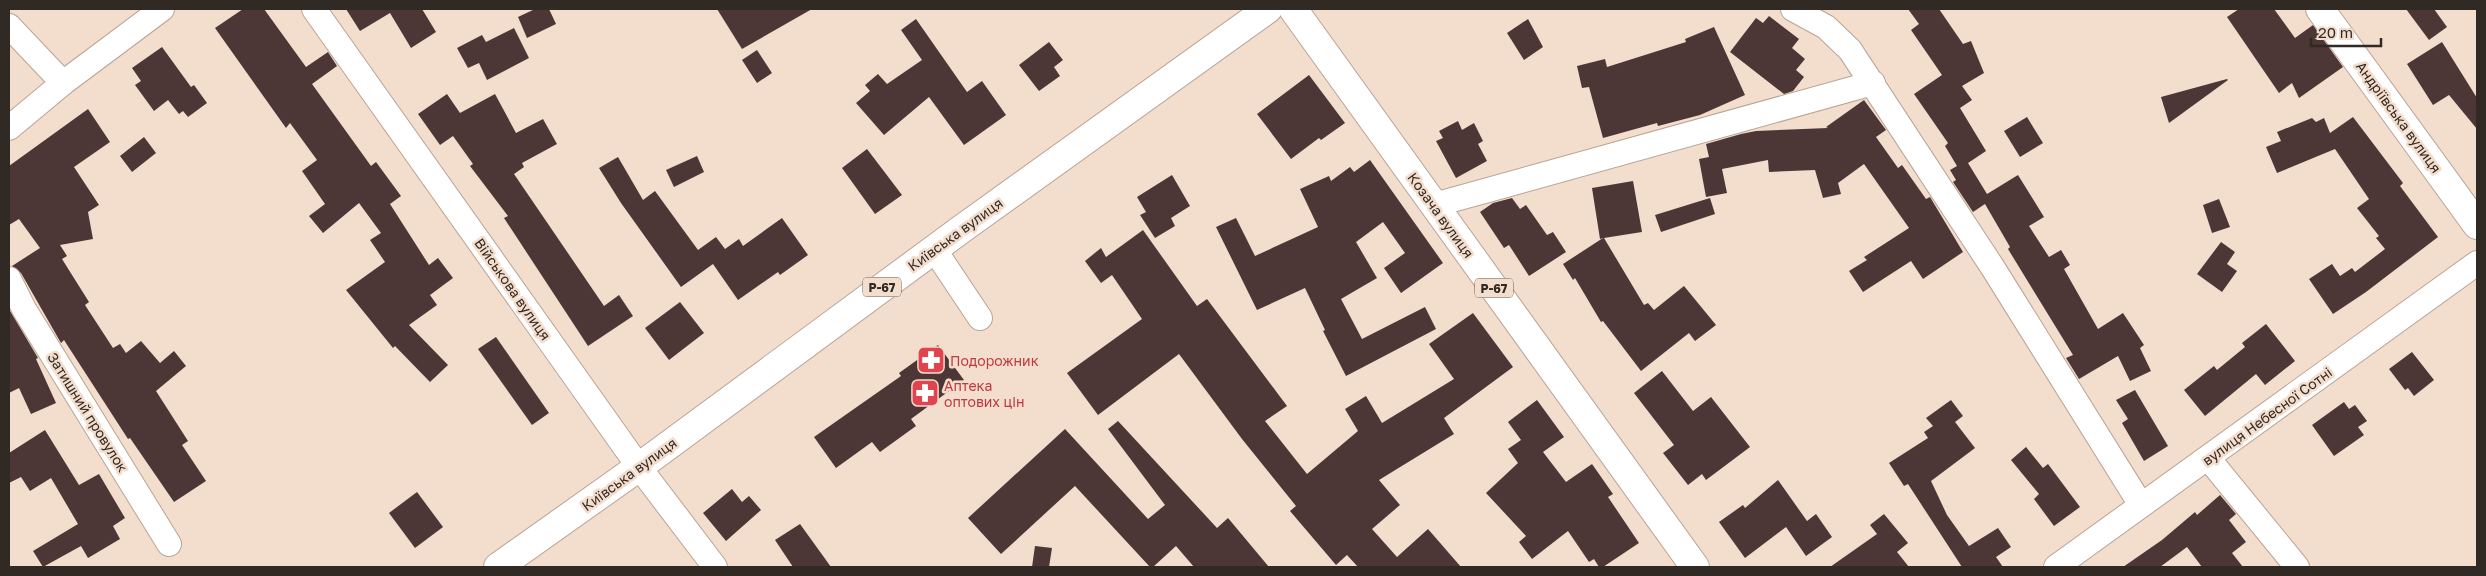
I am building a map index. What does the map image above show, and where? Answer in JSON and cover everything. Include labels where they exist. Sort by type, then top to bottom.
[{"type":"main road","name":"Київська вулиця","points":[[498,567],[639,467],[934,249],[1268,9]]},
{"type":"main road","name":"Козача вулиця","points":[[1293,9],[1695,567]]},
{"type":"main road","name":"Андріївська вулиця","points":[[2320,9],[2477,225]]},
{"type":"street","points":[[9,128],[63,83],[162,9]]},
{"type":"street","name":"Військова вулиця","points":[[314,9],[639,467],[715,567]]},
{"type":"street","points":[[1793,9],[1826,27],[1850,50],[1993,268],[2141,505]]},
{"type":"street","points":[[9,26],[63,83]]},
{"type":"street","points":[[1434,205],[1873,83]]},
{"type":"street","points":[[934,249],[980,318]]},
{"type":"street","name":"вулиця Небесної Сотні","points":[[2056,567],[2477,263]]},
{"type":"street","name":"Затишний провулок","points":[[9,279],[24,309],[169,544]]},
{"type":"street","points":[[2208,458],[2296,567]]},
{"type":"building","points":[[243,9],[264,9],[306,67],[328,52],[337,66],[312,84],[371,166],[376,162],[401,196],[390,204],[429,265],[438,258],[453,278],[430,295],[437,305],[409,325],[448,365],[430,382],[395,346],[393,348],[346,290],[385,262],[370,240],[381,233],[359,203],[323,233],[309,216],[325,204],[302,171],[317,160],[290,123],[286,128],[215,28]]},
{"type":"building","points":[[346,9],[422,9],[436,32],[411,48],[390,13],[360,31]]},
{"type":"building","points":[[535,9],[549,9],[556,24],[527,38],[518,17]]},
{"type":"building","points":[[717,9],[812,9],[742,49]]},
{"type":"building","points":[[1908,9],[1939,9],[1963,44],[1971,41],[1984,73],[1962,86],[1972,100],[1960,108],[1986,151],[1968,163],[1987,194],[2018,175],[2044,217],[2029,226],[2049,257],[2061,250],[2070,265],[2064,269],[2098,329],[2123,313],[2144,345],[2140,348],[2151,371],[2130,381],[2118,356],[2079,379],[2066,358],[2073,355],[2008,249],[2010,247],[1985,204],[1973,212],[1953,182],[1956,180],[1950,170],[1957,166],[1945,146],[1948,143],[1914,94],[1942,75],[1911,30],[1919,24]]},
{"type":"building","points":[[2239,9],[2274,9],[2295,38],[2313,25],[2343,67],[2299,98],[2292,83],[2279,93],[2227,17]]},
{"type":"building","points":[[2406,9],[2434,9],[2447,27],[2429,40]]},
{"type":"building","points":[[1769,16],[1799,39],[1792,48],[1805,59],[1796,70],[1804,77],[1793,91],[1784,94],[1730,52],[1756,18],[1763,23]]},
{"type":"building","points":[[916,19],[967,92],[982,81],[1006,115],[964,145],[929,97],[884,135],[856,103],[870,91],[865,85],[878,74],[887,84],[922,60],[901,30]]},
{"type":"building","points":[[1528,19],[1543,47],[1524,60],[1507,33]]},
{"type":"building","points":[[1714,27],[1745,95],[1700,115],[1658,126],[1657,123],[1603,138],[1589,87],[1582,88],[1577,66],[1605,59],[1607,67],[1686,42],[1685,39]]},
{"type":"building","points":[[514,28],[529,58],[487,80],[479,63],[468,68],[457,48],[482,35],[486,42]]},
{"type":"building","points":[[1049,42],[1063,60],[1054,67],[1060,76],[1039,91],[1019,65]]},
{"type":"building","points":[[2442,42],[2477,98],[2477,129],[2449,95],[2433,105],[2407,64]]},
{"type":"building","points":[[162,47],[191,87],[194,85],[207,103],[188,117],[183,111],[179,114],[168,100],[154,111],[135,85],[141,81],[132,68]]},
{"type":"building","points":[[757,50],[772,73],[757,83],[742,60]]},
{"type":"building","points":[[1309,75],[1345,123],[1321,140],[1319,138],[1291,159],[1257,114]]},
{"type":"building","points":[[2228,80],[2169,123],[2161,97]]},
{"type":"building","points":[[447,94],[460,113],[495,94],[516,133],[543,119],[557,144],[522,163],[524,167],[514,174],[604,306],[619,295],[633,316],[588,346],[504,218],[508,216],[470,166],[473,164],[453,136],[440,145],[418,114]]},
{"type":"building","points":[[1864,100],[1886,130],[1876,137],[1898,168],[1902,165],[1926,199],[1930,197],[1963,252],[1923,279],[1911,261],[1863,292],[1849,271],[1867,260],[1864,257],[1909,228],[1864,164],[1838,183],[1841,194],[1823,198],[1815,170],[1769,172],[1768,160],[1722,169],[1727,193],[1706,197],[1699,159],[1709,157],[1706,144],[1741,134],[1756,131],[1828,128],[1826,127]]},
{"type":"building","points":[[88,109],[110,142],[74,167],[99,205],[88,212],[93,239],[60,245],[67,256],[62,259],[89,302],[85,305],[113,348],[120,344],[126,353],[141,341],[160,363],[174,351],[186,366],[156,391],[188,441],[182,445],[206,481],[174,502],[130,438],[128,439],[64,340],[61,343],[21,273],[12,266],[40,248],[19,219],[9,225],[9,166]]},
{"type":"building","points":[[2027,117],[2043,143],[2020,157],[2004,131]]},
{"type":"building","points":[[2353,117],[2403,183],[2400,186],[2438,237],[2366,292],[2333,314],[2309,279],[2332,264],[2340,276],[2352,268],[2355,272],[2385,249],[2376,238],[2379,236],[2357,208],[2369,199],[2335,149],[2277,173],[2266,147],[2281,141],[2277,132],[2312,118],[2316,122],[2324,118],[2330,133]]},
{"type":"building","points":[[1458,121],[1462,130],[1474,123],[1483,141],[1478,144],[1487,161],[1456,178],[1436,141],[1443,138],[1439,131]]},
{"type":"building","points":[[144,137],[156,153],[132,172],[120,156]]},
{"type":"building","points":[[867,149],[902,195],[875,214],[842,168]]},
{"type":"building","points":[[697,156],[704,172],[674,187],[666,170]]},
{"type":"building","points":[[618,157],[643,200],[655,191],[698,250],[716,237],[725,249],[739,239],[743,246],[782,218],[808,255],[780,275],[778,272],[738,300],[713,264],[681,287],[621,203],[599,168]]},
{"type":"building","points":[[1370,160],[1443,263],[1401,293],[1384,268],[1405,253],[1383,222],[1356,242],[1377,278],[1341,299],[1362,339],[1425,307],[1436,329],[1346,376],[1323,331],[1325,330],[1305,288],[1257,310],[1216,227],[1236,218],[1255,256],[1318,227],[1300,189],[1329,176],[1331,181],[1350,167],[1354,172]]},
{"type":"building","points":[[1172,175],[1190,206],[1171,218],[1175,226],[1155,238],[1140,215],[1146,212],[1137,197]]},
{"type":"building","points":[[1633,181],[1642,232],[1604,238],[1644,305],[1648,303],[1654,310],[1684,286],[1716,325],[1695,341],[1689,333],[1641,371],[1603,321],[1601,322],[1575,278],[1573,280],[1563,264],[1603,238],[1600,239],[1592,188]]},
{"type":"building","points":[[1512,198],[1520,209],[1526,205],[1547,235],[1553,232],[1566,252],[1529,276],[1509,245],[1504,248],[1480,212],[1493,203]]},
{"type":"building","points":[[1710,198],[1715,214],[1661,232],[1655,215]]},
{"type":"building","points":[[2219,199],[2230,227],[2212,233],[2203,205]]},
{"type":"building","points":[[1143,230],[1197,306],[1207,299],[1287,406],[1265,421],[1307,474],[1358,431],[1345,409],[1366,396],[1382,423],[1454,379],[1429,344],[1473,313],[1513,367],[1444,418],[1454,434],[1379,480],[1400,505],[1372,529],[1397,557],[1428,529],[1461,567],[1358,567],[1347,555],[1336,565],[1290,511],[1296,506],[1242,439],[1179,354],[1098,415],[1067,373],[1142,319],[1112,275],[1101,283],[1085,261],[1101,248],[1106,257]]},
{"type":"building","points":[[2221,242],[2235,252],[2227,264],[2237,271],[2222,292],[2197,274]]},
{"type":"building","points":[[680,302],[704,333],[669,360],[645,328]]},
{"type":"building","points":[[9,309],[38,358],[36,359],[56,403],[31,414],[19,388],[9,393]]},
{"type":"building","points":[[2266,324],[2295,361],[2265,385],[2256,374],[2205,416],[2184,390],[2214,366],[2217,370],[2245,347],[2242,343]]},
{"type":"building","points":[[496,337],[549,413],[532,425],[478,349]]},
{"type":"building","points":[[938,345],[964,380],[911,419],[916,426],[880,452],[872,442],[836,468],[814,437],[901,376],[899,373]]},
{"type":"building","points":[[2412,352],[2434,380],[2414,396],[2408,388],[2405,390],[2389,369]]},
{"type":"building","points":[[1662,371],[1693,411],[1711,397],[1750,447],[1706,480],[1702,474],[1688,485],[1663,453],[1674,445],[1634,393]]},
{"type":"building","points":[[2135,390],[2168,446],[2144,461],[2122,423],[2128,419],[2116,400]]},
{"type":"building","points":[[1537,400],[1564,437],[1543,452],[1566,482],[1592,464],[1613,494],[1608,497],[1639,543],[1603,567],[1599,567],[1594,559],[1589,562],[1568,531],[1532,559],[1519,542],[1526,536],[1486,493],[1518,463],[1508,449],[1521,440],[1508,422]]},
{"type":"building","points":[[1951,400],[1963,416],[1955,422],[1975,448],[1931,481],[1947,515],[1969,546],[1998,528],[2011,547],[1996,557],[2003,567],[1962,567],[1908,484],[1904,486],[1889,463],[1928,438],[1924,432],[1933,426],[1926,418]]},
{"type":"building","points":[[2344,402],[2349,409],[2355,405],[2367,421],[2358,427],[2364,435],[2334,456],[2312,425]]},
{"type":"building","points":[[1118,421],[1217,528],[1228,518],[1269,567],[1194,567],[1176,546],[1153,567],[1150,567],[1075,486],[1001,554],[968,518],[1065,429],[1148,519],[1165,505],[1108,429]]},
{"type":"building","points":[[45,430],[79,485],[99,474],[125,518],[113,526],[120,539],[88,558],[81,546],[43,567],[33,551],[78,524],[51,478],[30,491],[21,477],[9,483],[9,453]]},
{"type":"building","points":[[2026,447],[2043,468],[2048,464],[2080,507],[2054,526],[2034,499],[2039,494],[2011,460]]},
{"type":"building","points":[[1778,480],[1807,521],[1816,514],[1832,537],[1806,556],[1786,527],[1745,558],[1719,522],[1743,505],[1745,508]]},
{"type":"building","points":[[732,489],[742,502],[749,496],[761,510],[726,541],[703,513]]},
{"type":"building","points":[[417,492],[443,527],[415,548],[389,513]]},
{"type":"building","points":[[2220,495],[2236,514],[2229,520],[2246,542],[2232,553],[2243,567],[2202,567],[2187,547],[2160,567],[2123,567],[2162,540],[2195,512],[2197,515]]},
{"type":"building","points":[[1884,514],[1908,543],[1897,552],[1909,567],[1830,567],[1877,534],[1870,525]]},
{"type":"building","points":[[800,524],[831,567],[793,567],[775,540]]},
{"type":"building","points":[[1035,546],[1052,548],[1049,567],[1032,567]]},
{"type":"place","name":"Подорожник","points":[[931,360]]},
{"type":"place","name":"Аптека оптових цін","points":[[925,393]]}]
